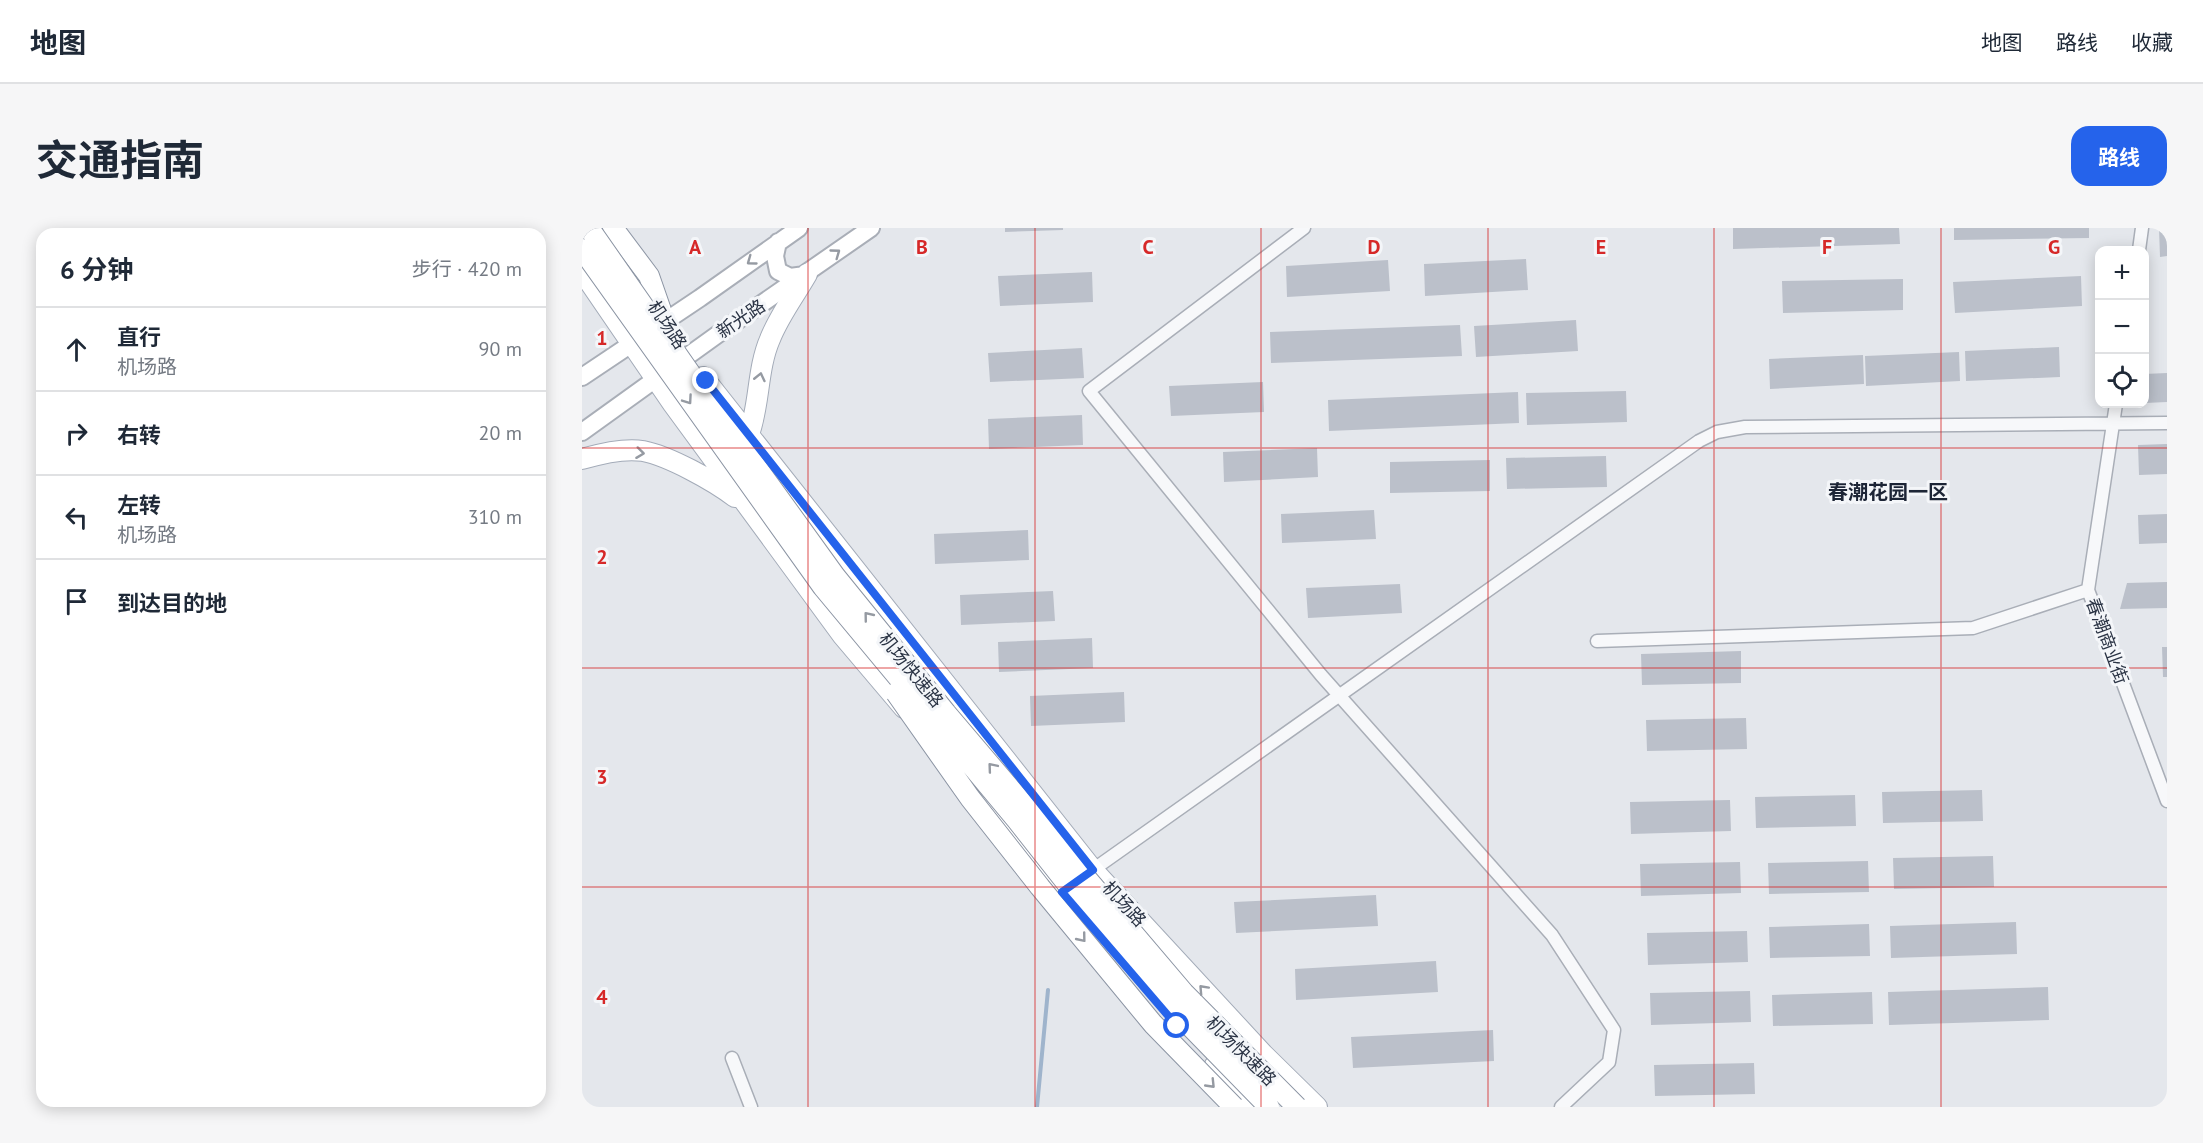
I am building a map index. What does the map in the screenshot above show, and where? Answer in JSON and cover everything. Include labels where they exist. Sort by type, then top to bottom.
[{"type":"main road","name":"机场快速路","points":[[589,228],[835,576],[946,713],[1184,993],[1297,1107]]},
{"type":"main road","name":"机场路","points":[[601,228],[706,381],[1093,870],[1263,1054],[1317,1107]]},
{"type":"main road","points":[[613,228],[649,276],[665,322]]},
{"type":"main road","points":[[582,377],[799,228]]},
{"type":"main road","name":"新光路","points":[[582,432],[871,228]]},
{"type":"main road","points":[[778,242],[775,256],[778,271],[790,278],[807,274]]},
{"type":"main road","name":"机场快速路","points":[[582,249],[823,587],[1016,819],[1072,890],[1191,1027],[1269,1107]]},
{"type":"main road","points":[[582,271],[656,379],[843,636],[1177,1026],[1255,1107]]},
{"type":"main road","points":[[749,434],[754,421],[757,391],[770,339],[807,274]]},
{"type":"main road","points":[[582,459],[620,452],[642,451],[717,483],[752,510]]},
{"type":"main road","points":[[823,587],[976,807],[1152,1024],[1234,1107]]},
{"type":"street","points":[[1304,228],[1089,391],[1339,696],[1552,935],[1614,1030],[1609,1062],[1561,1107]]},
{"type":"street","points":[[2140,246],[2142,228]]},
{"type":"street","name":"春潮商业街","points":[[2115,408],[2088,590],[2167,801]]},
{"type":"street","points":[[1062,892],[1699,441],[1717,432],[1745,427],[2167,423]]},
{"type":"street","points":[[1597,641],[1973,628],[2088,590]]},
{"type":"street","points":[[732,1058],[751,1107]]},
{"type":"building","points":[[1005,228],[1063,228],[1063,230],[1005,232]]},
{"type":"building","points":[[1733,228],[1899,228],[1900,244],[1733,249]]},
{"type":"building","points":[[1954,228],[2089,228],[2089,238],[1954,240]]},
{"type":"building","points":[[2159,228],[2167,228],[2167,256],[2160,257]]},
{"type":"building","points":[[1526,259],[1528,290],[1425,296],[1424,264]]},
{"type":"building","points":[[1388,260],[1390,291],[1287,297],[1286,266]]},
{"type":"building","points":[[1092,272],[1093,302],[1000,306],[998,276]]},
{"type":"building","points":[[2081,276],[2082,306],[1955,313],[1953,282]]},
{"type":"building","points":[[1903,279],[1903,310],[1783,313],[1782,281]]},
{"type":"building","points":[[1576,320],[1578,351],[1476,357],[1474,326]]},
{"type":"building","points":[[1460,325],[1462,356],[1271,363],[1270,332]]},
{"type":"building","points":[[2059,347],[2060,377],[1966,381],[1965,351]]},
{"type":"building","points":[[1082,348],[1084,378],[990,382],[988,353]]},
{"type":"building","points":[[1959,352],[1960,381],[1866,386],[1865,356]]},
{"type":"building","points":[[1863,355],[1864,384],[1770,389],[1769,359]]},
{"type":"building","points":[[2167,373],[2167,402],[2149,403],[2149,374]]},
{"type":"building","points":[[1263,382],[1264,412],[1171,416],[1169,386]]},
{"type":"building","points":[[1626,391],[1627,422],[1527,425],[1526,393]]},
{"type":"building","points":[[1518,392],[1519,423],[1329,431],[1328,400]]},
{"type":"building","points":[[1082,415],[1083,445],[989,449],[988,419]]},
{"type":"building","points":[[2167,444],[2167,474],[2139,475],[2138,445]]},
{"type":"building","points":[[1317,448],[1318,477],[1224,482],[1223,452]]},
{"type":"building","points":[[1606,456],[1607,487],[1507,489],[1506,458]]},
{"type":"building","points":[[1490,460],[1490,491],[1390,493],[1390,462]]},
{"type":"building","points":[[1374,510],[1376,539],[1282,543],[1281,514]]},
{"type":"building","points":[[2167,514],[2167,543],[2139,544],[2138,515]]},
{"type":"building","points":[[1028,530],[1029,560],[935,564],[934,534]]},
{"type":"building","points":[[2167,582],[2167,608],[2120,609],[2127,583]]},
{"type":"building","points":[[1400,584],[1402,613],[1308,618],[1306,588]]},
{"type":"building","points":[[1053,591],[1055,621],[961,625],[960,595]]},
{"type":"building","points":[[1092,638],[1093,668],[999,672],[998,642]]},
{"type":"building","points":[[2162,647],[2167,647],[2167,677],[2163,677]]},
{"type":"building","points":[[1741,651],[1741,683],[1642,685],[1641,654]]},
{"type":"building","points":[[1124,692],[1125,722],[1031,726],[1030,696]]},
{"type":"building","points":[[1746,718],[1747,749],[1647,751],[1646,720]]},
{"type":"building","points":[[1982,790],[1983,821],[1883,823],[1882,792]]},
{"type":"building","points":[[1855,795],[1856,826],[1756,828],[1755,797]]},
{"type":"building","points":[[1730,800],[1731,831],[1631,834],[1630,802]]},
{"type":"building","points":[[1993,856],[1994,887],[1894,889],[1893,858]]},
{"type":"building","points":[[1868,861],[1869,892],[1769,894],[1768,863]]},
{"type":"building","points":[[1740,862],[1741,893],[1641,896],[1640,864]]},
{"type":"building","points":[[1376,895],[1378,926],[1236,933],[1234,902]]},
{"type":"building","points":[[2016,922],[2017,954],[1891,958],[1890,926]]},
{"type":"building","points":[[1869,924],[1870,956],[1770,958],[1769,927]]},
{"type":"building","points":[[1747,931],[1748,962],[1648,965],[1647,933]]},
{"type":"building","points":[[1436,961],[1438,992],[1296,1000],[1295,969]]},
{"type":"building","points":[[2048,987],[2049,1020],[1889,1025],[1888,992]]},
{"type":"building","points":[[1750,991],[1751,1022],[1651,1025],[1650,993]]},
{"type":"building","points":[[1872,992],[1873,1024],[1773,1026],[1772,995]]},
{"type":"building","points":[[1493,1030],[1494,1061],[1353,1068],[1351,1037]]},
{"type":"building","points":[[1754,1063],[1755,1094],[1655,1096],[1654,1065]]},
{"type":"waterway","points":[[1037,1107],[1048,990]]},
{"type":"district","name":"春潮花园一区","points":[[1888,492]]},
{"type":"route","points":[[706,381],[1093,870],[1062,892],[1177,1026]]}]
